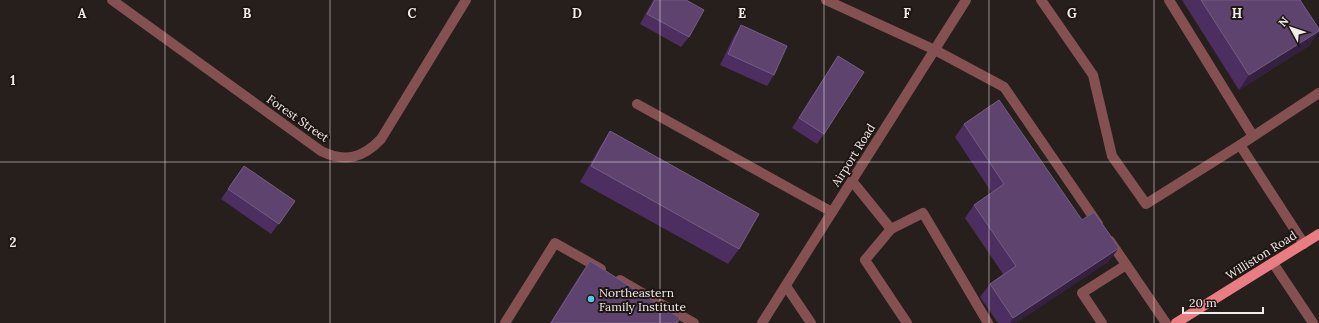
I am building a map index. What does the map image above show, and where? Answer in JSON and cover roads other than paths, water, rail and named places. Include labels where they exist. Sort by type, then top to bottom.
[{"type":"main road","name":"Williston Road","points":[[1176,323],[1319,234]]},
{"type":"street","name":"Forest Street","points":[[112,0],[321,151],[334,156],[348,158],[366,152],[374,147],[381,139],[466,0]]},
{"type":"street","points":[[826,0],[935,50],[1004,87],[1166,323]]},
{"type":"street","name":"Airport Road","points":[[762,323],[966,0]]},
{"type":"street","points":[[1041,0],[1093,75],[1112,156],[1146,204],[1319,92]]},
{"type":"street","points":[[1169,0],[1253,136]]},
{"type":"street","points":[[637,104],[832,212]]},
{"type":"street","points":[[1240,144],[1304,244]]},
{"type":"street","points":[[852,181],[892,229]]},
{"type":"street","points":[[907,323],[865,260],[892,229],[923,213],[988,323]]},
{"type":"street","points":[[504,323],[555,243],[694,323]]},
{"type":"street","points":[[1273,263],[1313,323]]},
{"type":"street","points":[[1102,323],[1082,293],[1126,265]]},
{"type":"street","points":[[786,286],[811,323]]},
{"type":"place","name":"Northeastern Family Institute","points":[[591,299]]}]
